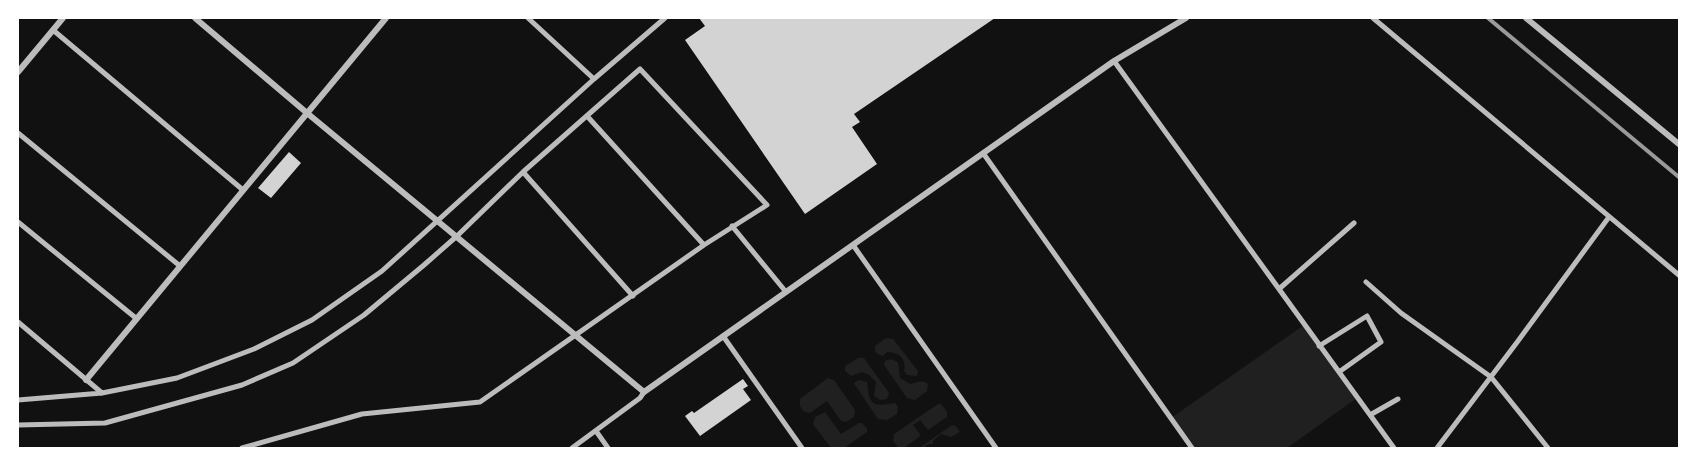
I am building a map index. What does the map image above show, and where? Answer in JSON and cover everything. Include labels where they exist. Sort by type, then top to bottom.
[{"type":"street","points":[[18,72],[63,18]]},
{"type":"street","points":[[196,18],[307,113],[644,392]]},
{"type":"street","points":[[86,380],[386,18]]},
{"type":"street","points":[[528,18],[594,79]]},
{"type":"street","points":[[18,400],[102,393],[177,378],[254,349],[312,320],[382,271],[594,79],[665,18]]},
{"type":"street","points":[[572,448],[640,398],[644,392],[1114,61],[1186,18]]},
{"type":"street","points":[[1373,18],[1680,276]]},
{"type":"street","points":[[1526,18],[1680,145]]},
{"type":"street","points":[[52,30],[243,190]]},
{"type":"street","points":[[1114,61],[1394,448]]},
{"type":"street","points":[[18,425],[105,423],[242,385],[293,363],[364,315],[457,236],[523,172],[640,69],[767,205],[732,226],[633,296],[574,334],[480,402],[362,414],[242,448]]},
{"type":"street","points":[[587,116],[704,245]]},
{"type":"street","points":[[18,133],[180,266]]},
{"type":"street","points":[[983,153],[1192,448]]},
{"type":"street","points":[[523,172],[633,296]]},
{"type":"street","points":[[1437,448],[1609,216]]},
{"type":"street","points":[[18,222],[137,319]]},
{"type":"street","points":[[1278,289],[1354,223]]},
{"type":"street","points":[[732,226],[786,292]]},
{"type":"street","points":[[853,245],[996,448]]},
{"type":"street","points":[[1366,282],[1401,313],[1491,377],[1548,448]]},
{"type":"street","points":[[1319,346],[1367,316],[1381,342],[1339,372]]},
{"type":"street","points":[[18,322],[102,393]]},
{"type":"street","points":[[723,336],[802,448]]},
{"type":"street","points":[[1370,415],[1398,399]]},
{"type":"street","points":[[596,431],[608,448]]},
{"type":"shaded area","points":[[1304,325],[1357,398],[1287,448],[1192,448],[1171,418]]},
{"type":"shaded area","points":[[886,338],[893,339],[918,371],[917,376],[907,375],[904,371],[903,360],[895,353],[887,352],[883,356],[877,354],[875,346]]},
{"type":"shaded area","points":[[858,358],[864,358],[889,393],[887,399],[880,400],[874,396],[876,382],[869,375],[862,372],[851,376],[845,371],[845,366]]},
{"type":"shaded area","points":[[891,359],[898,362],[900,378],[910,384],[924,382],[928,384],[927,391],[915,400],[907,398],[884,365],[885,361]]},
{"type":"shaded area","points":[[828,378],[834,380],[855,410],[854,417],[846,422],[841,421],[827,401],[810,413],[803,411],[800,406],[800,399]]},
{"type":"shaded area","points":[[859,380],[867,382],[870,399],[873,402],[879,405],[895,403],[898,407],[897,414],[887,420],[878,419],[854,383]]},
{"type":"shaded area","points":[[938,404],[941,404],[947,412],[947,417],[928,430],[920,420],[913,425],[920,434],[919,437],[904,448],[898,447],[893,441],[894,434]]},
{"type":"shaded area","points":[[825,412],[841,434],[859,423],[862,423],[867,428],[867,432],[844,448],[831,448],[813,424],[815,417]]},
{"type":"shaded area","points":[[952,425],[956,426],[960,432],[951,437],[941,434],[933,441],[933,444],[919,448]]},
{"type":"building","points":[[699,18],[995,18],[854,114],[860,122],[852,127],[877,164],[805,214],[685,40],[705,26]]},
{"type":"building","points":[[289,152],[301,163],[271,198],[258,188]]},
{"type":"building","points":[[743,379],[748,386],[743,389],[751,400],[700,436],[685,416],[692,411],[694,413]]},
{"type":"railway","points":[[1488,18],[1680,178]]}]
